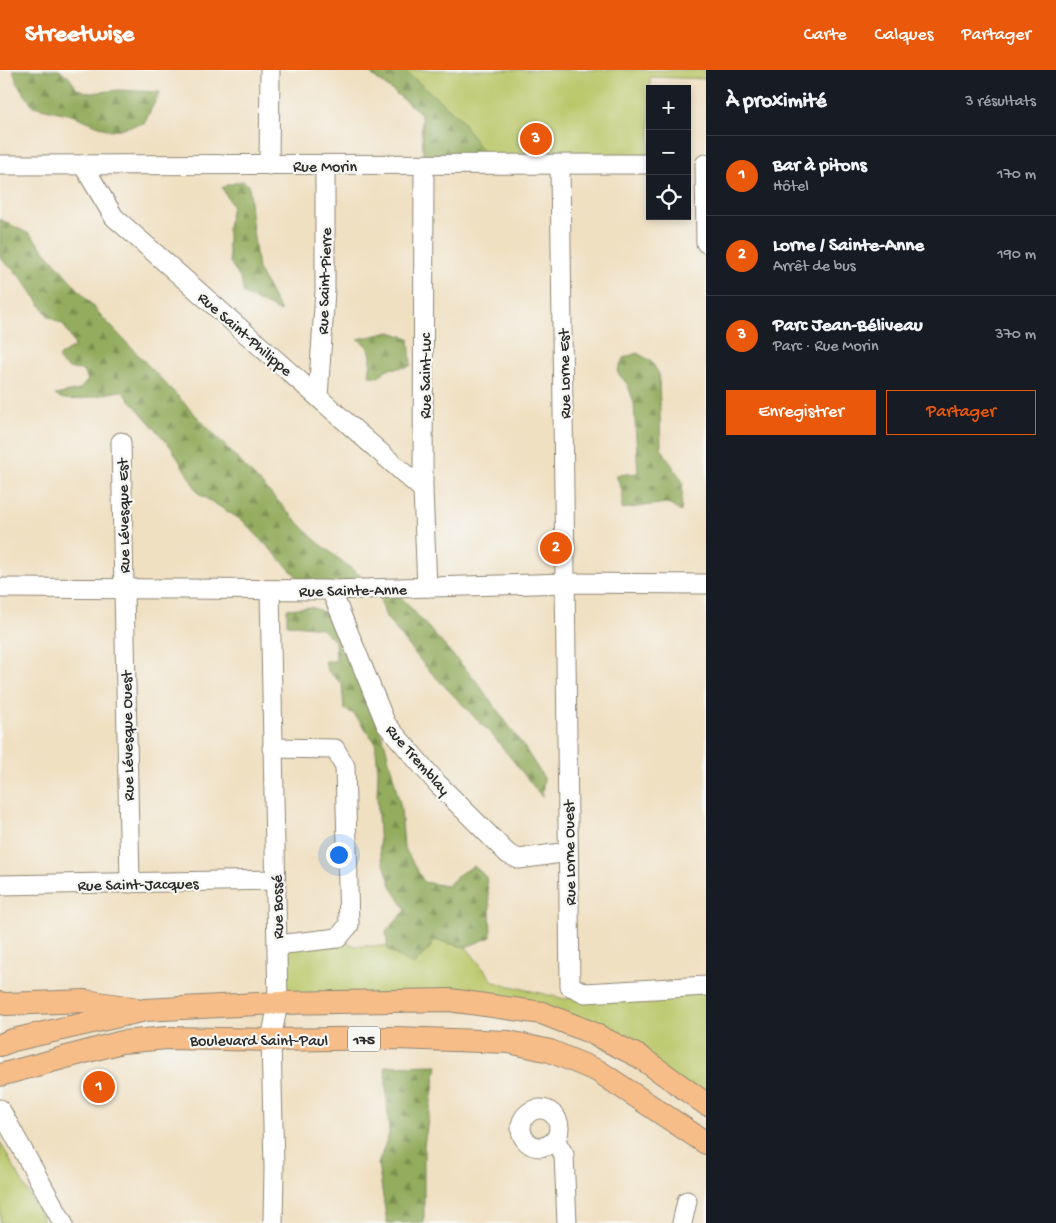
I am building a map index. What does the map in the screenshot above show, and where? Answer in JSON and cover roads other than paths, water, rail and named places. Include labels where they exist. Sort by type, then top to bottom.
[{"type":"main road","name":"Boulevard Saint-Paul","points":[[0,1045],[13,1040],[145,1010],[278,1003],[450,1000],[542,1013],[590,1032],[640,1057],[706,1104]]},
{"type":"main road","points":[[0,1003],[85,1001],[145,1010]]},
{"type":"main road","name":"Boulevard Saint-Paul","points":[[0,1075],[122,1042],[167,1038],[509,1042],[550,1051],[598,1071],[706,1143]]},
{"type":"main road","points":[[640,1057],[706,1088]]},
{"type":"street","points":[[269,165],[270,70]]},
{"type":"street","name":"Rue Lorne Est","points":[[560,164],[565,583]]},
{"type":"street","name":"Rue Morin","points":[[0,165],[646,164]]},
{"type":"street","points":[[699,164],[706,243]]},
{"type":"street","name":"Rue Saint-Philippe","points":[[83,165],[114,217],[423,490]]},
{"type":"street","name":"Rue Saint-Pierre","points":[[318,397],[325,290],[325,165]]},
{"type":"street","name":"Rue Saint-Luc","points":[[424,165],[423,490],[427,587]]},
{"type":"street","name":"Rue Lévesque Est","points":[[121,442],[123,589]]},
{"type":"street","name":"Rue Sainte-Anne","points":[[0,588],[331,590],[565,583],[706,584]]},
{"type":"street","name":"Rue Lorne Ouest","points":[[565,583],[570,986],[585,993],[706,986]]},
{"type":"street","name":"Rue Lévesque Ouest","points":[[123,589],[130,883]]},
{"type":"street","name":"Rue Bossé","points":[[270,590],[278,1003],[271,1040],[274,1168],[273,1223]]},
{"type":"street","name":"Rue Tremblay","points":[[331,590],[386,724],[438,783],[508,854],[519,859],[568,852]]},
{"type":"street","points":[[272,748],[335,749],[345,766],[346,776],[349,925],[338,938],[277,945]]},
{"type":"street","name":"Rue Saint-Jacques","points":[[0,885],[276,880]]},
{"type":"street","points":[[0,1109],[63,1223]]},
{"type":"street","points":[[555,1140],[564,1155],[567,1223]]},
{"type":"street","points":[[682,1223],[687,1201]]},
{"type":"place","name":"Parc Jean-Béliveau","points":[[536,139]]},
{"type":"place","name":"Lorne / Sainte-Anne","points":[[556,548]]},
{"type":"place","name":"Bar à pitons","points":[[99,1087]]}]
